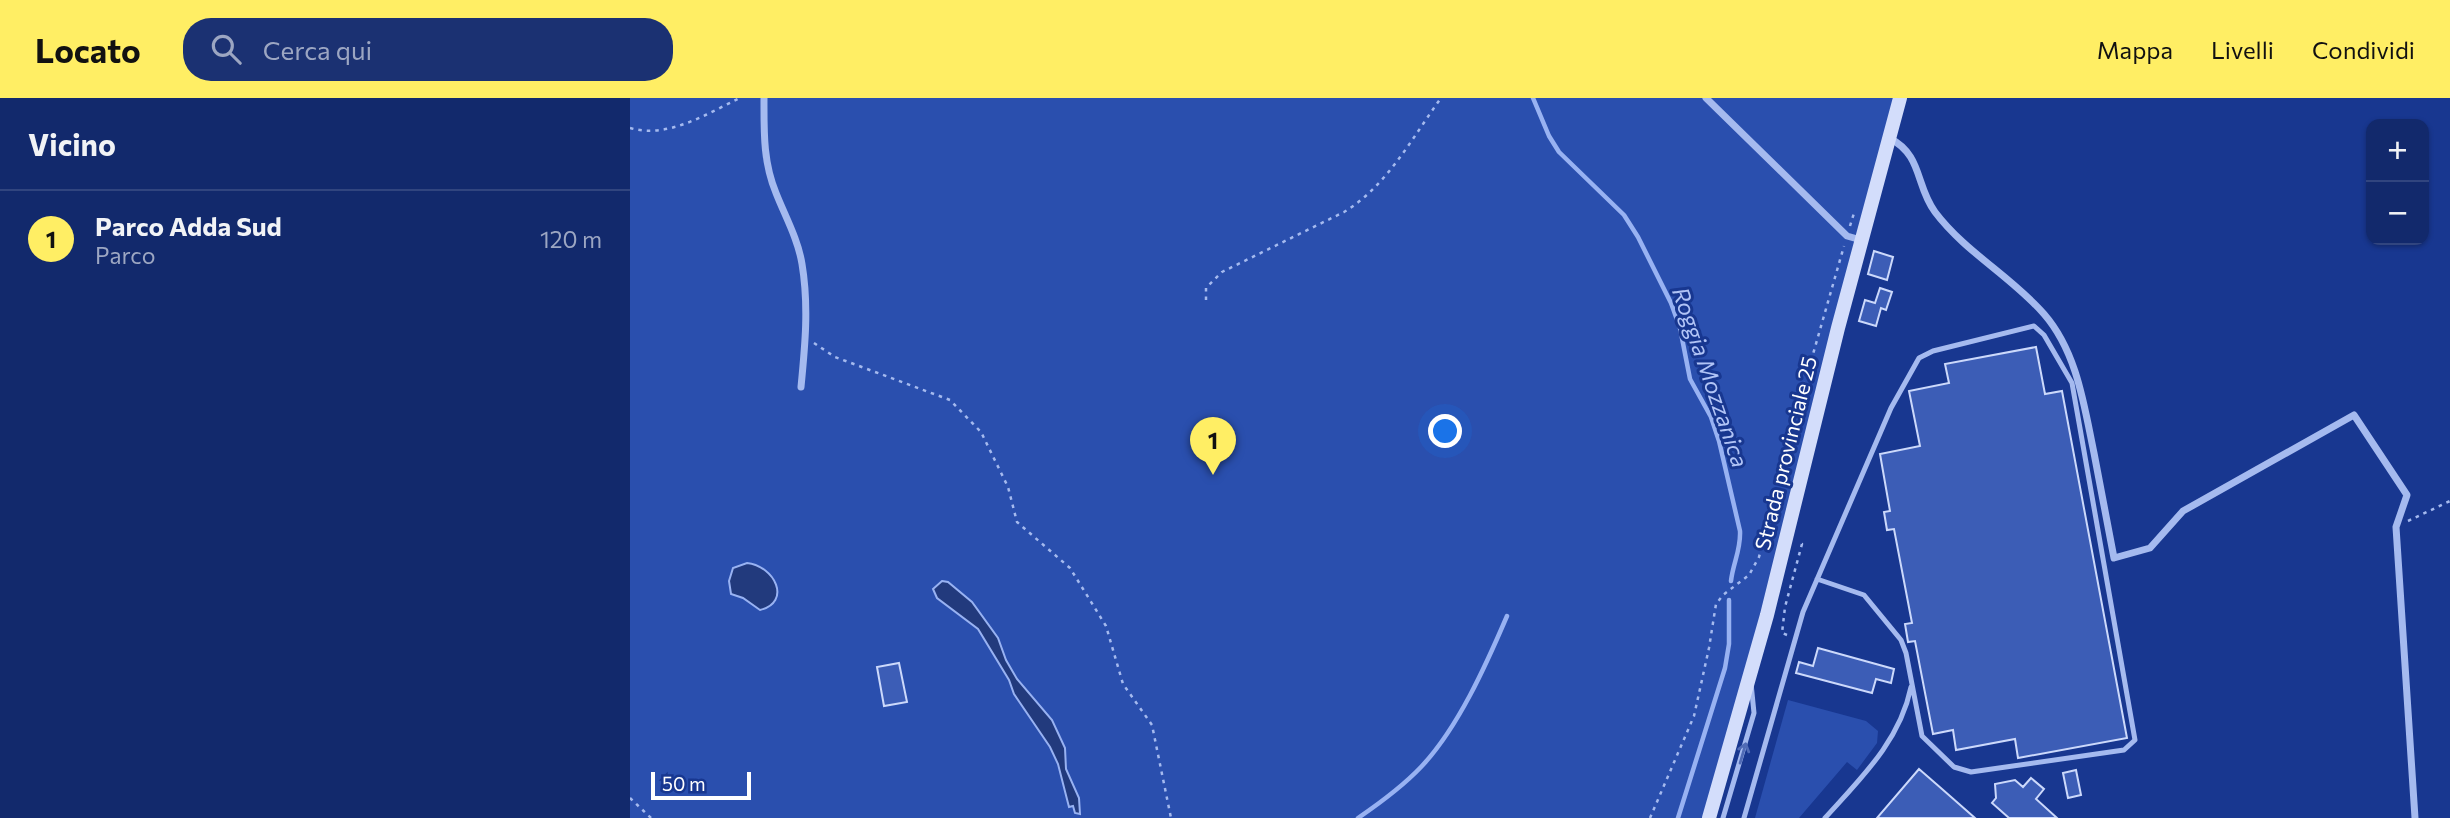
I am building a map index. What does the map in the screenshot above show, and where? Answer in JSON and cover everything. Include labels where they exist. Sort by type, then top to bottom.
[{"type":"street","points":[[764,98],[764,152],[775,192],[790,224],[802,262],[807,316],[801,387]]},
{"type":"street","points":[[1706,98],[1854,238]]},
{"type":"street","name":"Strada provinciale 25","points":[[1709,818],[1786,540],[1854,238],[1900,98]]},
{"type":"street","points":[[1889,138],[1910,153],[1925,194],[1946,225],[2028,298],[2057,331],[2081,388],[2114,558],[2150,548],[2183,511],[2354,415],[2407,495],[2396,527],[2415,818]]},
{"type":"lane","points":[[1744,818],[1803,612],[1816,579],[1891,408],[1920,358],[1933,351],[2034,326],[2044,335],[2072,383],[2135,740],[2124,750],[1971,772],[1954,767],[1922,736],[1901,640],[1864,595],[1816,579]]},
{"type":"lane","points":[[1723,818],[1754,713],[1754,694],[1749,675]]},
{"type":"lane","points":[[1825,818],[1889,742],[1903,715],[1912,684]]},
{"type":"path","points":[[630,128],[661,132],[697,119],[740,98]]},
{"type":"path","points":[[1206,300],[1206,288],[1222,272],[1363,200],[1377,187],[1441,98]]},
{"type":"path","points":[[1650,818],[1694,716],[1716,604],[1723,595],[1749,575],[1759,557],[1797,410],[1854,238],[1854,211]]},
{"type":"path","points":[[806,337],[835,357],[950,400],[981,432],[1008,487],[1017,522],[1070,568],[1106,626],[1123,684],[1152,726],[1171,818]]},
{"type":"path","points":[[2396,527],[2450,501]]},
{"type":"path","points":[[630,798],[652,818]]},
{"type":"shaded area","points":[[630,98],[1895,98],[1713,818],[630,818]]},
{"type":"shaded area","points":[[747,563],[765,570],[776,585],[775,600],[770,606],[760,610],[743,598],[731,594],[729,581],[733,568]]},
{"type":"shaded area","points":[[942,581],[948,582],[972,602],[998,638],[1017,679],[1052,720],[1065,748],[1066,769],[1079,798],[1080,814],[1075,813],[1073,806],[1069,807],[1058,764],[1050,747],[1014,694],[1009,680],[978,629],[937,598],[933,589]]},
{"type":"shaded area","points":[[1788,700],[1866,721],[1878,731],[1877,743],[1857,770],[1847,762],[1799,818],[1755,818]]},
{"type":"building","points":[[1874,251],[1893,257],[1887,280],[1868,274]]},
{"type":"building","points":[[1880,288],[1892,292],[1886,310],[1881,308],[1876,326],[1859,321],[1865,300],[1875,303]]},
{"type":"building","points":[[2036,347],[2045,394],[2062,391],[2127,738],[2018,758],[2015,739],[1956,750],[1953,730],[1933,734],[1915,641],[1908,642],[1905,624],[1912,623],[1894,529],[1887,530],[1884,512],[1890,511],[1880,454],[1920,446],[1909,391],[1949,383],[1945,364]]},
{"type":"building","points":[[1818,648],[1894,669],[1891,683],[1876,679],[1872,693],[1796,673],[1799,662],[1813,666]]},
{"type":"building","points":[[899,663],[907,702],[884,706],[877,667]]},
{"type":"building","points":[[1919,769],[1942,789],[1975,818],[1877,818]]},
{"type":"building","points":[[2076,770],[2081,795],[2068,798],[2063,773]]},
{"type":"building","points":[[2031,778],[2044,789],[2036,799],[2057,818],[2009,818],[1992,803],[1996,798],[1995,784],[2015,780],[2023,787]]},
{"type":"waterway","name":"Roggia Mozzanica","points":[[1533,98],[1559,152],[1624,215],[1671,303],[1680,328],[1690,379],[1711,417],[1719,441],[1740,531],[1731,581]]},
{"type":"waterway","name":"Roggia Mozzanica","points":[[1678,818],[1725,668],[1729,644],[1729,600]]},
{"type":"waterway","points":[[1358,818],[1407,781],[1447,734],[1470,695],[1507,616]]},
{"type":"place","name":"Parco Adda Sud","points":[[1213,475]]}]
